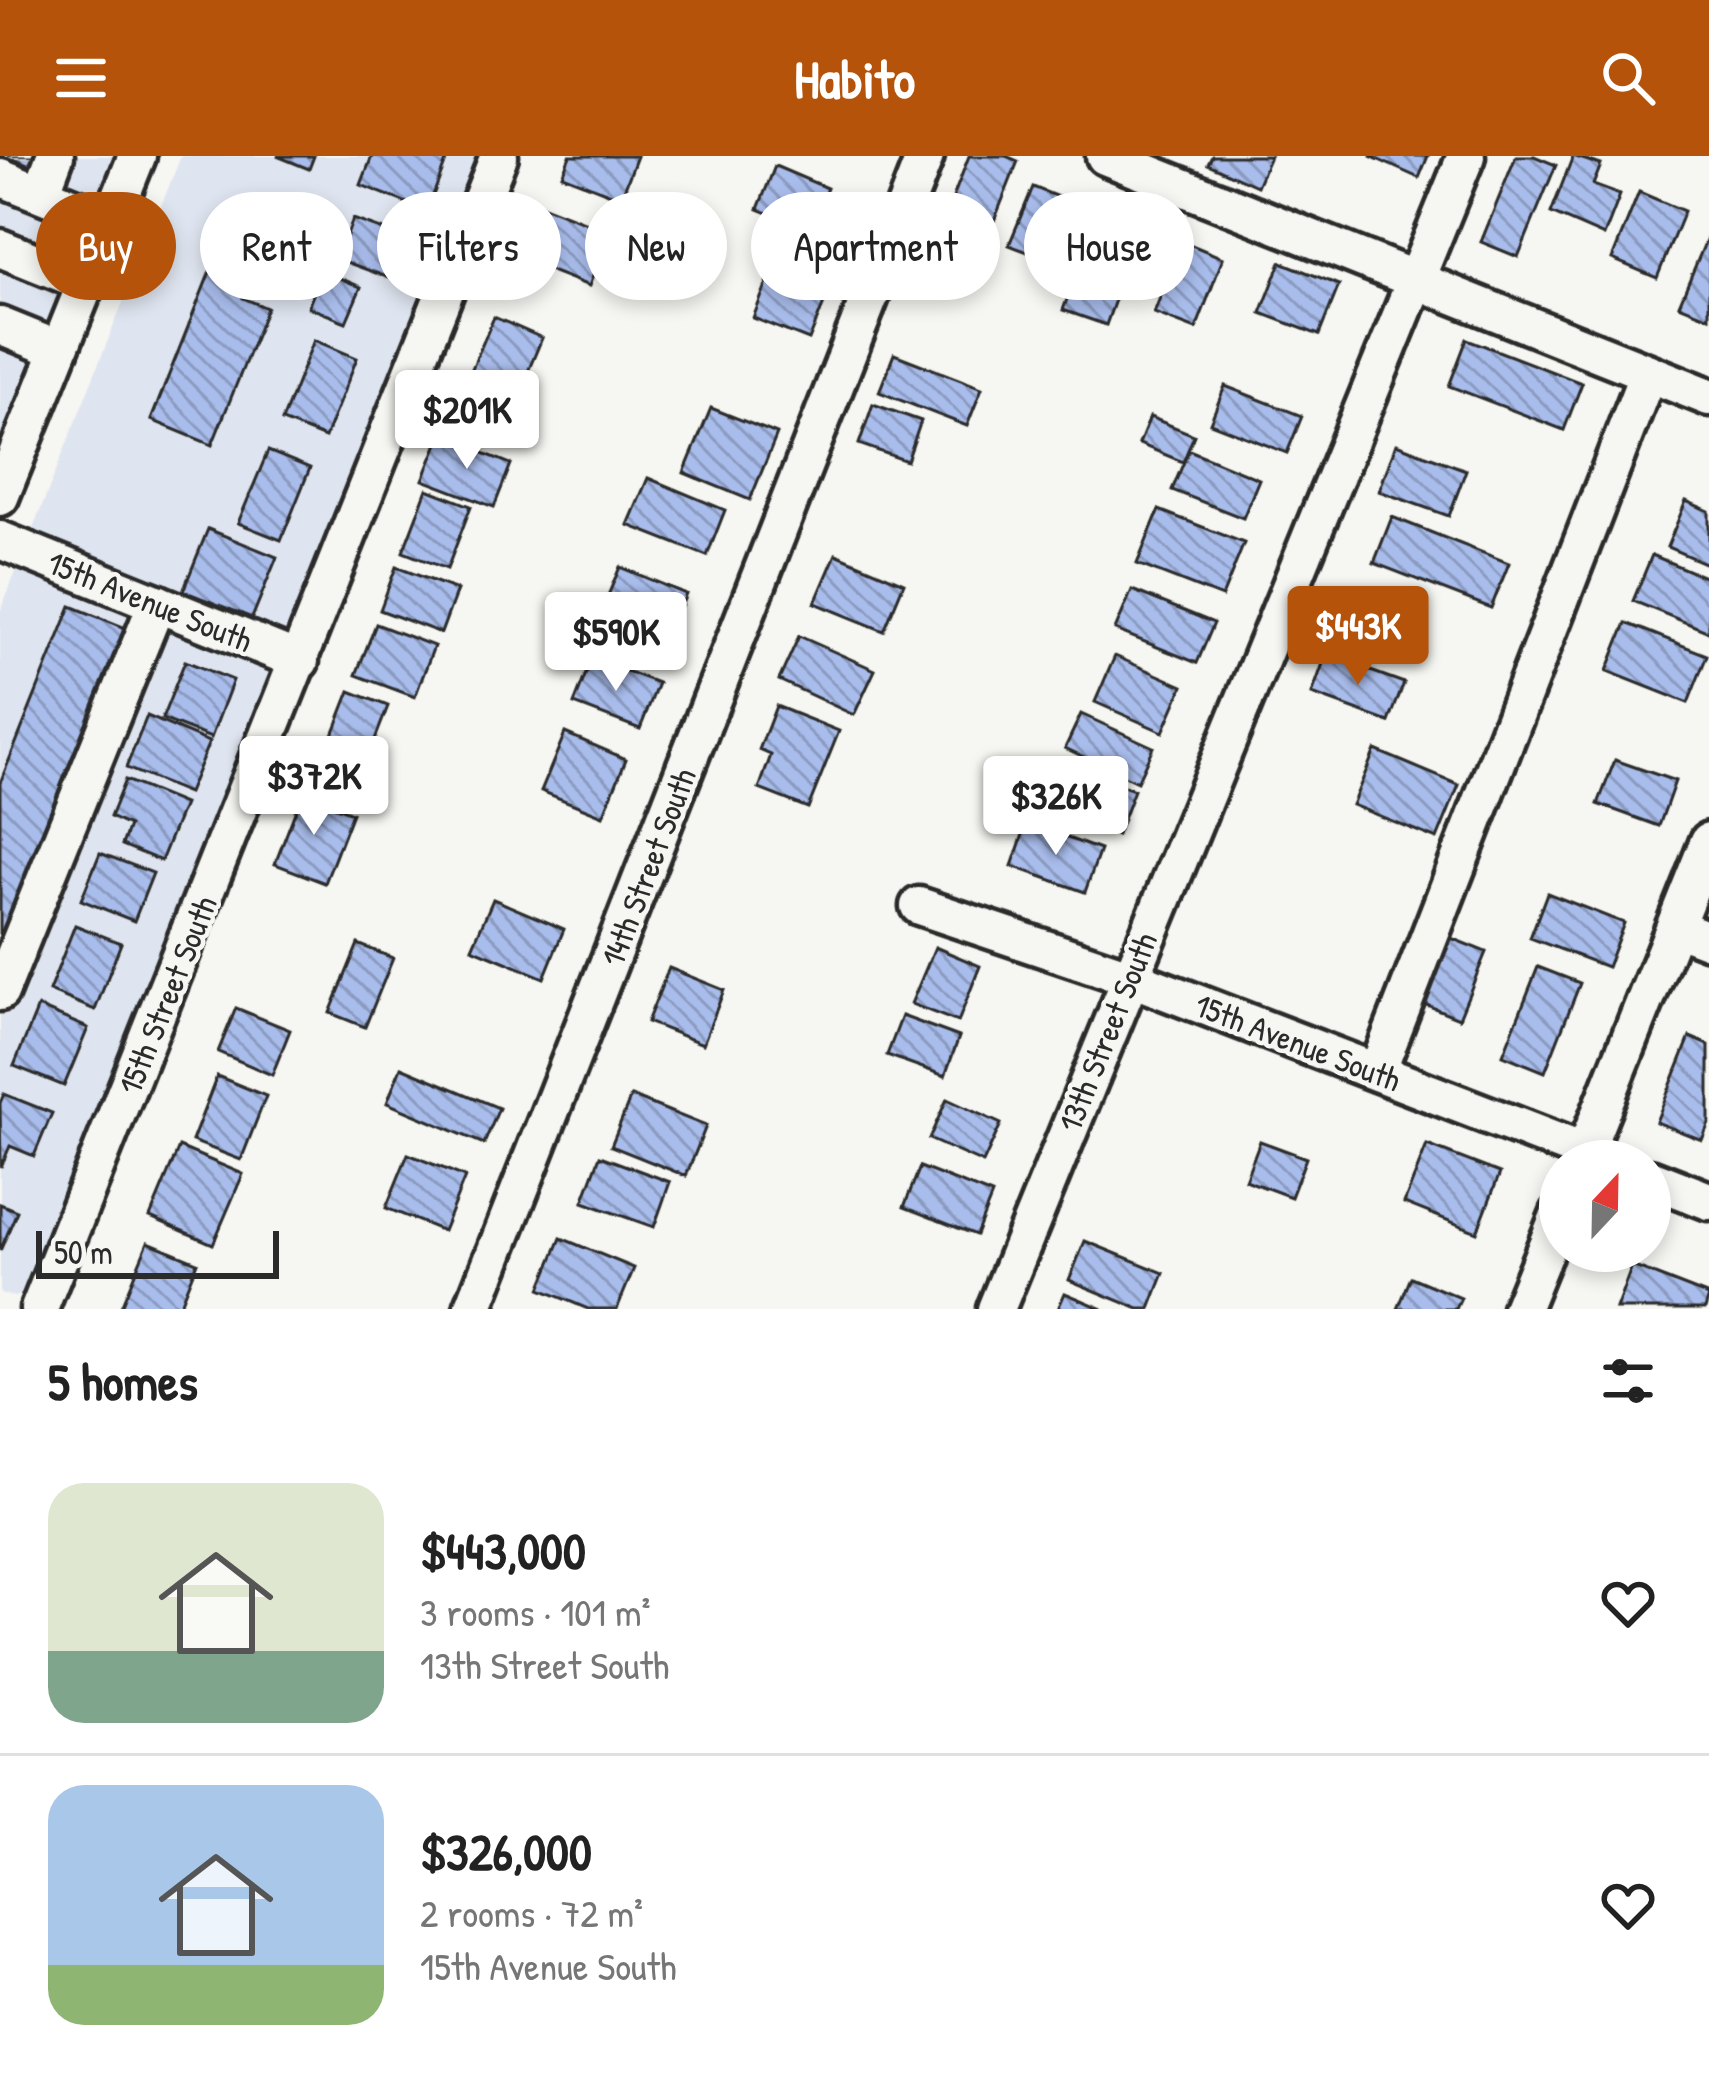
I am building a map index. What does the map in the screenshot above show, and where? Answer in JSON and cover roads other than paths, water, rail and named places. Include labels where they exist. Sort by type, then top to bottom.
[{"type":"street","points":[[12,183],[55,156]]},
{"type":"street","points":[[123,192],[137,156]]},
{"type":"street","name":"15th Street South","points":[[42,1303],[499,156]]},
{"type":"street","name":"14th Street South","points":[[473,1309],[925,156]]},
{"type":"street","points":[[1105,156],[1709,397]]},
{"type":"street","name":"13th Street South","points":[[996,1309],[1466,156]]},
{"type":"street","points":[[0,248],[36,262]]},
{"type":"street","points":[[0,497],[12,430],[59,350],[80,300]]},
{"type":"street","points":[[0,326],[59,350]]},
{"type":"street","points":[[1377,1072],[1648,373]]},
{"type":"street","name":"15th Avenue South","points":[[0,540],[300,661]]},
{"type":"street","points":[[0,992],[157,603]]},
{"type":"street","points":[[1599,1140],[1692,933],[1709,841]]},
{"type":"street","name":"15th Avenue South","points":[[919,907],[1129,977],[1546,1140]]},
{"type":"street","points":[[1671,1187],[1709,1202]]},
{"type":"street","points":[[1521,1309],[1539,1265]]}]
